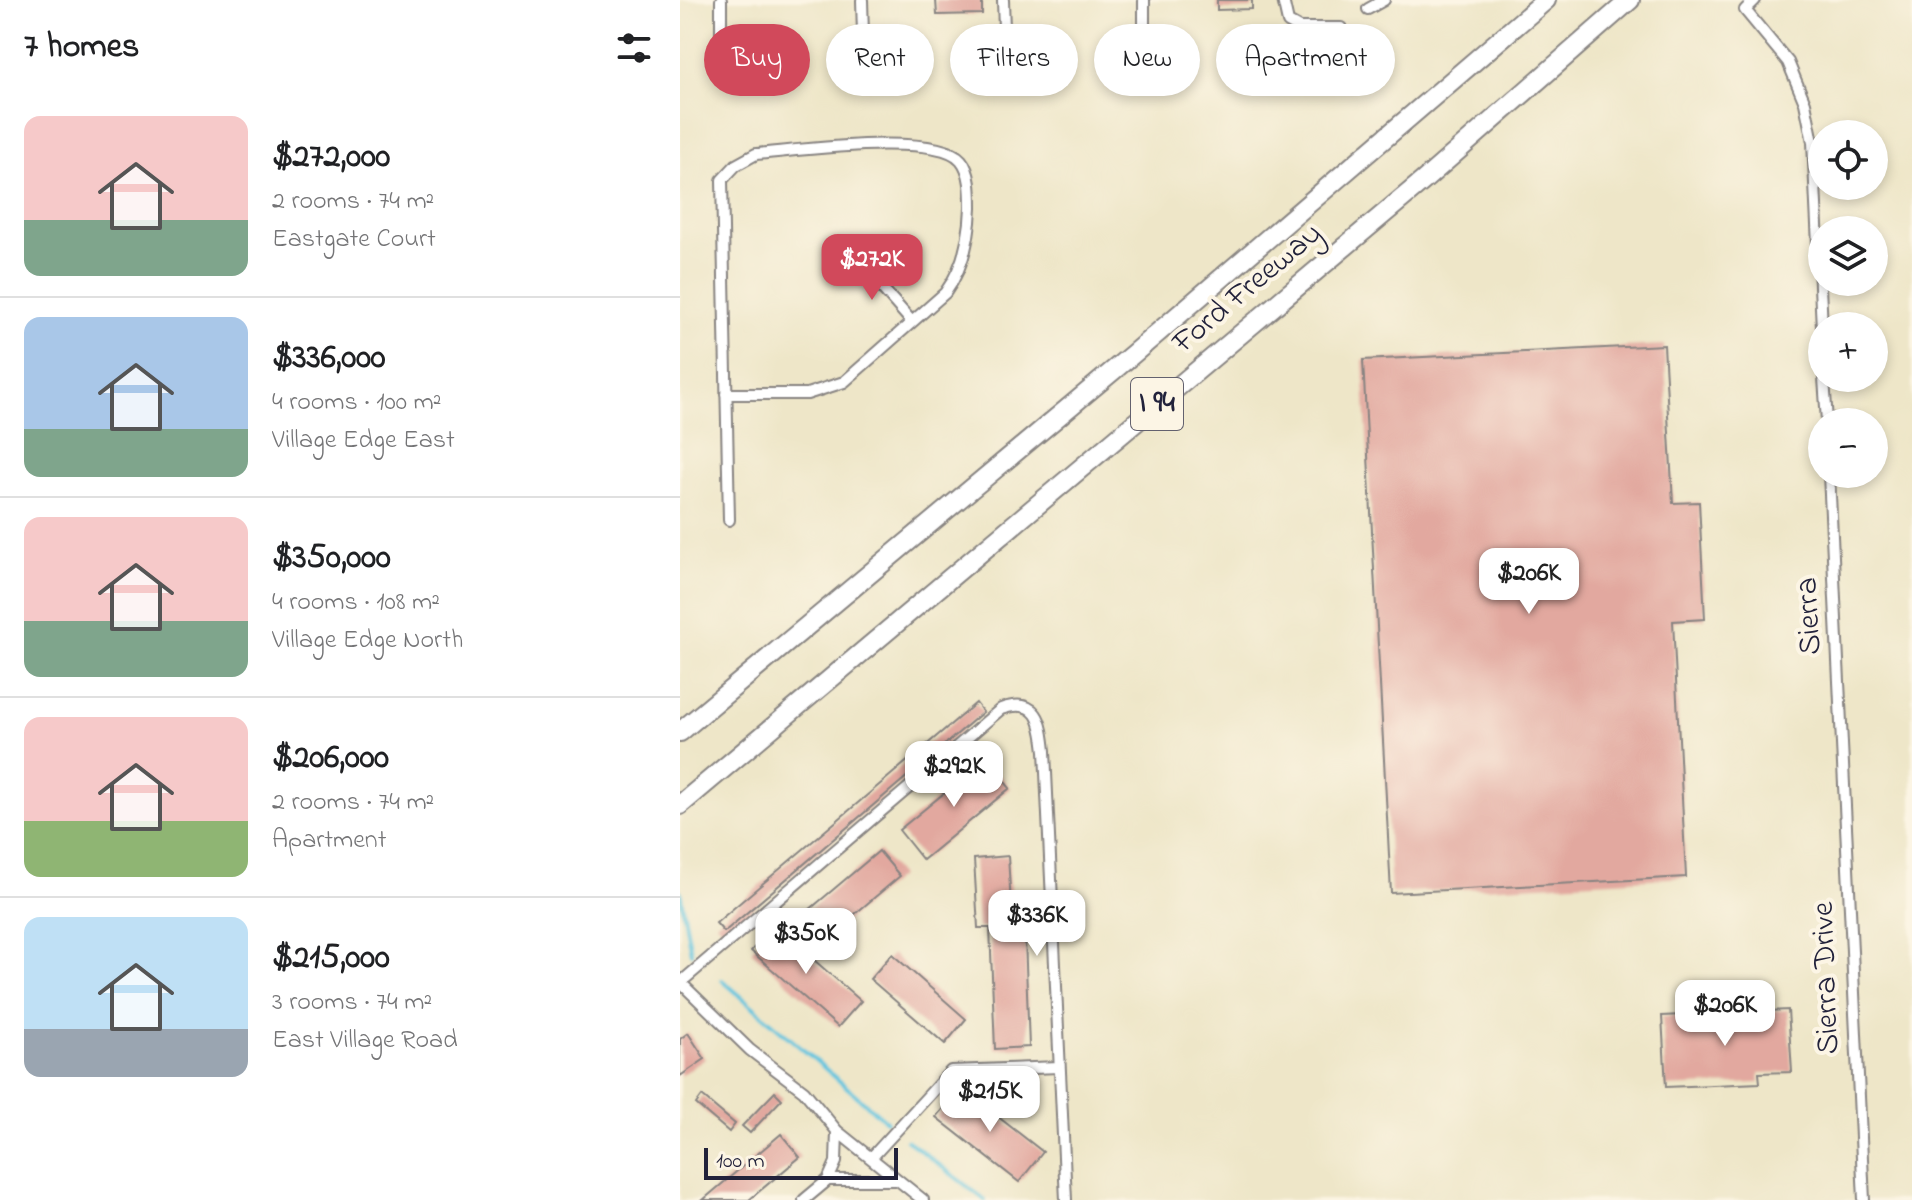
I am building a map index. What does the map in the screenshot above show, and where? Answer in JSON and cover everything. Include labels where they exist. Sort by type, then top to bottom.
[{"type":"highway","name":"Ford Freeway","points":[[680,732],[1133,354],[1546,0]]},
{"type":"highway","name":"Ford Freeway","points":[[680,805],[1423,181],[1630,0]]},
{"type":"street","points":[[721,0],[721,24]]},
{"type":"street","points":[[862,0],[863,24]]},
{"type":"street","points":[[1003,0],[1004,24]]},
{"type":"street","points":[[1144,0],[1144,24]]},
{"type":"street","points":[[1283,0],[1288,22],[1292,24]]},
{"type":"street","points":[[1368,9],[1384,0]]},
{"type":"street","points":[[1755,0],[1745,10],[1788,62],[1810,122],[1821,312]]},
{"type":"street","points":[[726,394],[807,394],[844,382],[945,293],[956,277],[970,234],[971,185],[961,159],[938,146],[905,144],[756,154],[736,165],[722,180],[726,394],[729,520]]},
{"type":"street","points":[[869,260],[875,280],[912,322]]},
{"type":"street","name":"Sierra","points":[[1830,488],[1843,755]]},
{"type":"street","points":[[923,1200],[837,1131],[804,1091],[750,1050],[680,983],[1001,709],[1022,705],[1038,714],[1045,751],[1066,1200]]},
{"type":"street","name":"Sierra Drive","points":[[1843,755],[1864,1200]]},
{"type":"street","points":[[872,1157],[951,1071],[1059,1067]]},
{"type":"street","points":[[804,1200],[828,1180],[836,1162],[837,1131]]},
{"type":"street","points":[[828,1180],[895,1180]]},
{"type":"building","points":[[936,0],[982,0],[982,14],[937,15]]},
{"type":"building","points":[[1217,0],[1252,0],[1252,9],[1217,10]]},
{"type":"building","points":[[1664,345],[1673,503],[1699,502],[1705,619],[1673,621],[1686,877],[1391,893],[1363,360]]},
{"type":"building","points":[[976,703],[983,712],[724,932],[716,923]]},
{"type":"building","points":[[986,759],[1010,788],[923,860],[899,830]]},
{"type":"building","points":[[879,851],[900,876],[824,940],[803,915]]},
{"type":"building","points":[[1008,856],[1013,938],[1025,937],[1029,1047],[995,1049],[990,928],[978,928],[974,859]]},
{"type":"building","points":[[774,925],[861,1001],[838,1027],[751,951]]},
{"type":"building","points":[[892,954],[966,1019],[945,1044],[870,979]]},
{"type":"building","points":[[1788,1010],[1792,1072],[1759,1073],[1760,1083],[1666,1087],[1662,1016]]},
{"type":"building","points":[[688,1033],[705,1059],[680,1076],[680,1039]]},
{"type":"building","points":[[960,1087],[1043,1152],[1019,1182],[936,1117]]},
{"type":"building","points":[[775,1092],[782,1099],[750,1133],[742,1126]]},
{"type":"building","points":[[702,1096],[735,1124],[729,1132],[696,1104]]},
{"type":"building","points":[[781,1134],[800,1157],[749,1200],[703,1200]]},
{"type":"waterway","points":[[680,891],[691,953]]},
{"type":"waterway","points":[[722,980],[886,1121]]},
{"type":"waterway","points":[[907,1140],[985,1200]]}]
